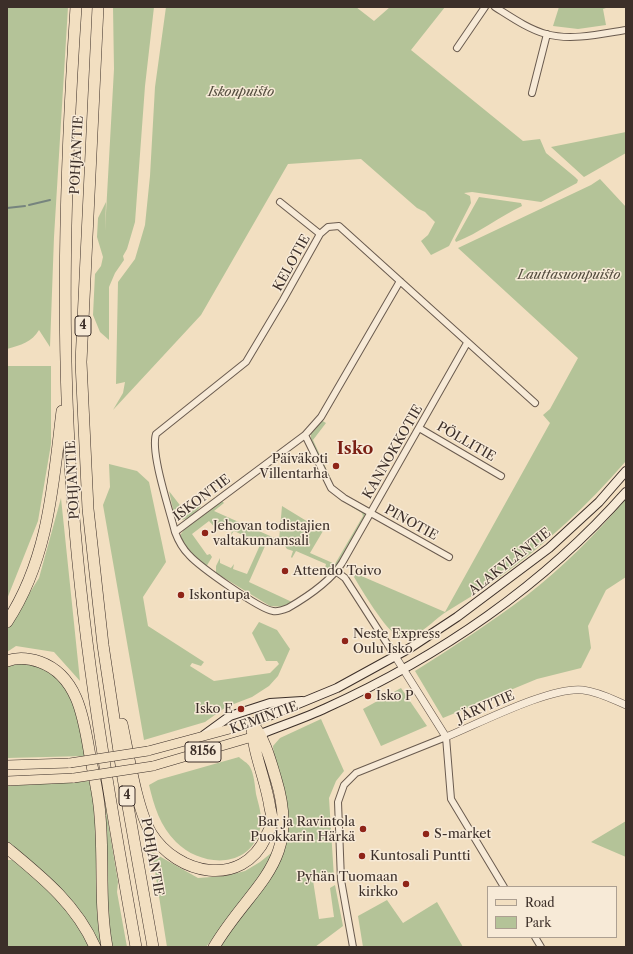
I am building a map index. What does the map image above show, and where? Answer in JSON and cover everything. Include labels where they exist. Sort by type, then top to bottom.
[{"type":"highway","name":"POHJANTIE","points":[[76,7],[72,70],[66,266],[66,375],[73,506],[88,648],[136,947]]},
{"type":"highway","name":"POHJANTIE","points":[[98,7],[81,362],[88,509],[103,645],[123,778],[153,947]]},
{"type":"highway","points":[[7,622],[28,582],[38,556],[49,515],[66,375]]},
{"type":"highway","points":[[103,645],[141,806],[151,832],[168,853],[190,866],[214,871],[234,869],[260,850],[272,823],[268,788],[257,736]]},
{"type":"highway","points":[[7,661],[22,658],[46,664],[57,672],[72,688],[79,705],[84,722],[100,816],[102,908],[107,947]]},
{"type":"highway","points":[[214,947],[273,866],[282,841],[283,805],[252,723]]},
{"type":"highway","points":[[7,848],[61,894],[73,910],[95,947]]},
{"type":"main road","name":"ALAKYLÄNTIE","points":[[395,656],[457,616],[549,548],[598,502],[626,471]]},
{"type":"main road","name":"ALAKYLÄNTIE","points":[[404,669],[482,621],[523,591],[609,511],[626,492]]},
{"type":"main road","name":"KEMINTIE","points":[[7,765],[70,763],[148,752],[252,723],[337,688],[395,656]]},
{"type":"main road","name":"KEMINTIE","points":[[7,781],[74,778],[153,766],[257,736],[325,709],[404,669]]},
{"type":"main road","points":[[201,737],[230,716],[270,703],[309,700]]},
{"type":"street","points":[[457,48],[485,7]]},
{"type":"street","points":[[495,7],[519,22],[547,34],[575,36],[626,30]]},
{"type":"street","points":[[532,93],[547,34]]},
{"type":"street","points":[[280,202],[320,234]]},
{"type":"street","name":"KELOTIE","points":[[175,532],[158,464],[155,440],[156,434],[246,362],[320,234],[328,227],[339,226],[467,343],[536,403]]},
{"type":"street","name":"ISKONTIE","points":[[337,572],[297,603],[280,612],[272,611],[258,604],[206,570],[189,555],[177,539],[175,532],[305,435],[325,411],[400,281]]},
{"type":"street","name":"KANNOKKOTIE","points":[[337,572],[467,343]]},
{"type":"street","name":"PÖLLITIE","points":[[419,428],[501,476]]},
{"type":"street","name":"PINOTIE","points":[[305,435],[332,488],[370,513],[449,557]]},
{"type":"street","points":[[337,572],[345,578],[395,656]]},
{"type":"street","name":"JÄRVITIE","points":[[395,656],[446,737],[534,700],[568,690],[598,692],[626,705]]},
{"type":"street","points":[[353,947],[341,880],[338,802],[344,785],[360,771],[446,737],[451,799],[503,886]]},
{"type":"street","points":[[536,938],[541,947]]},
{"type":"green space","points":[[7,7],[68,7],[54,237],[50,347],[39,330],[29,340],[7,349]]},
{"type":"green space","points":[[113,7],[154,7],[145,86],[135,222],[127,249],[123,256],[124,260],[115,273],[109,287],[109,340],[100,332],[93,315],[95,274],[101,266],[103,257],[97,237],[98,218],[106,202],[105,231],[114,69]]},
{"type":"green space","name":"Iskonpuisto","points":[[166,7],[356,7],[374,21],[390,7],[445,7],[411,50],[523,141],[540,139],[546,153],[575,177],[578,180],[577,183],[541,202],[472,192],[464,193],[470,196],[471,203],[449,246],[431,255],[421,241],[428,235],[435,222],[361,159],[288,164],[201,315],[113,410],[123,393],[125,382],[116,384],[118,282],[135,259],[145,225],[150,176],[155,87]]},
{"type":"green space","points":[[559,7],[609,7],[603,9],[606,25],[578,29],[553,26]]},
{"type":"green space","points":[[626,132],[626,153],[584,177],[551,147]]},
{"type":"green space","name":"Lauttasuonpuisto","points":[[600,179],[626,207],[626,461],[581,509],[515,566],[485,588],[446,612],[417,634],[404,637],[397,635],[392,632],[380,618],[362,591],[352,572],[445,612],[550,423],[543,415],[550,409],[578,358],[458,248],[591,185]]},
{"type":"green space","points":[[479,197],[521,203],[522,206],[456,242],[455,240]]},
{"type":"green space","points":[[7,366],[51,366],[51,444],[38,521],[7,599]]},
{"type":"green space","points":[[321,420],[326,423],[313,440],[335,488],[311,440],[311,433]]},
{"type":"green space","points":[[109,464],[137,471],[149,482],[166,562],[143,597],[148,626],[204,662],[201,666],[192,663],[190,666],[214,681],[270,673],[279,664],[277,661],[266,661],[252,633],[259,622],[277,630],[290,649],[278,676],[269,686],[252,697],[226,707],[205,722],[144,740],[103,505],[110,487]]},
{"type":"green space","points":[[169,491],[186,513],[199,504],[201,506],[190,517],[180,520],[174,514]]},
{"type":"green space","points":[[61,498],[80,681],[54,652],[16,646],[7,652],[7,629],[39,578]]},
{"type":"green space","points":[[626,499],[626,577],[606,590],[588,626],[591,648],[581,668],[537,679],[443,718],[415,671],[485,625],[526,596],[553,574],[603,525]]},
{"type":"green space","points":[[222,501],[224,503],[214,511],[279,540],[282,506],[323,531],[310,553],[335,564],[363,516],[362,513],[352,507],[353,505],[364,511],[366,515],[337,565],[330,574],[324,571],[326,564],[296,551],[292,558],[293,551],[287,549],[282,542],[269,537],[249,582],[292,602],[284,607],[270,606],[216,573],[216,566],[220,558],[220,563],[231,568],[234,564],[233,569],[247,574],[261,543],[247,537],[245,541],[245,536],[234,531],[231,535],[232,530],[227,528],[225,532],[221,525],[218,531],[209,521],[192,534],[207,555],[210,554],[212,557],[206,567],[190,553],[183,544],[181,534],[184,530]]},
{"type":"green space","points":[[32,662],[60,679],[76,707],[85,756],[7,758],[7,665]]},
{"type":"green space","points":[[401,688],[427,726],[381,746],[363,709]]},
{"type":"green space","points":[[321,719],[344,771],[336,781],[329,798],[334,878],[329,879],[328,872],[312,874],[319,919],[334,917],[330,888],[335,885],[343,926],[315,947],[218,947],[282,854],[273,746],[280,738]]},
{"type":"green space","points":[[239,757],[249,766],[254,780],[261,818],[259,833],[253,845],[244,853],[233,858],[222,860],[197,856],[186,850],[170,836],[153,801],[149,785],[158,780]]},
{"type":"green space","points":[[101,780],[118,882],[117,892],[127,947],[110,947]]},
{"type":"green space","points":[[91,781],[96,817],[96,878],[103,947],[97,947],[93,937],[7,845],[7,786]]},
{"type":"green space","points":[[626,821],[626,857],[591,842]]},
{"type":"green space","points":[[275,850],[259,880],[206,947],[167,947],[152,852],[198,878],[225,876],[245,871],[260,862]]},
{"type":"green space","points":[[7,860],[13,860],[27,869],[70,912],[90,947],[7,947]]},
{"type":"green space","points":[[387,900],[403,923],[437,902],[463,947],[363,947],[358,916]]},
{"type":"waterway","points":[[29,205],[50,200]]},
{"type":"waterway","points":[[7,208],[25,206]]},
{"type":"place","name":"Päiväkoti Villentarha","points":[[336,466]]},
{"type":"place","name":"Jehovan todistajien valtakunnansali","points":[[205,533]]},
{"type":"place","name":"Attendo Toivo","points":[[285,571]]},
{"type":"place","name":"Iskontupa","points":[[181,595]]},
{"type":"place","name":"Neste Express Oulu Isko","points":[[345,641]]},
{"type":"place","name":"Isko P","points":[[368,696]]},
{"type":"place","name":"Isko E","points":[[241,709]]},
{"type":"place","name":"Bar ja Ravintola Puokkarin Härkä","points":[[363,829]]},
{"type":"place","name":"S-market","points":[[426,834]]},
{"type":"place","name":"Kuntosali Puntti","points":[[362,856]]},
{"type":"place","name":"Pyhän Tuomaan kirkko","points":[[406,884]]},
{"type":"district","name":"Isko","points":[[355,449]]}]
